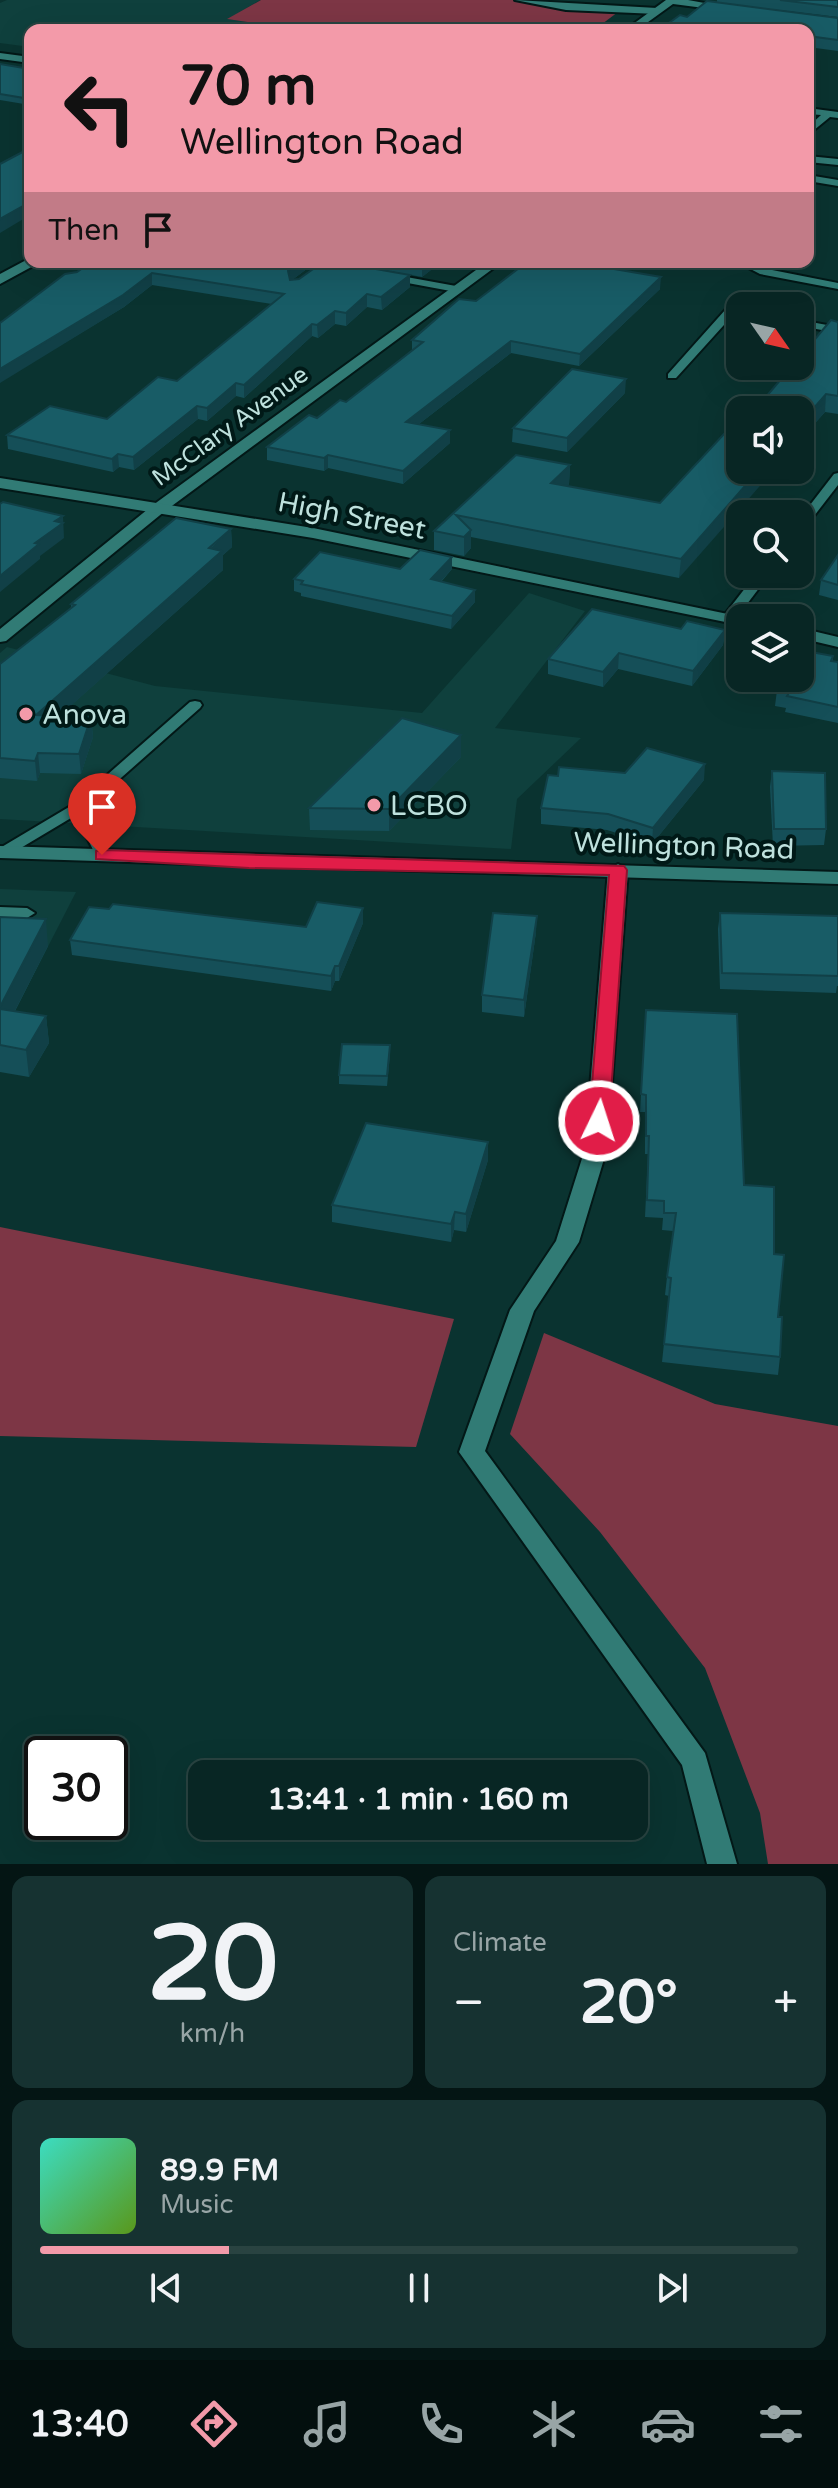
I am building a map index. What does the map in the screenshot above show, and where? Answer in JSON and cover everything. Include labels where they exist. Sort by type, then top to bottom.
[{"type":"street","points":[[639,24],[672,0],[747,11]]},
{"type":"street","points":[[0,56],[24,59]]},
{"type":"street","points":[[0,280],[24,266]]},
{"type":"street","name":"McClary Avenue","points":[[0,637],[159,508],[486,268]]},
{"type":"street","name":"High Street","points":[[0,483],[313,533],[726,617]]},
{"type":"street","points":[[814,636],[838,642]]},
{"type":"street","name":"Wellington Road","points":[[2,852],[838,878]]},
{"type":"street","points":[[618,870],[596,1149],[567,1242],[522,1310],[472,1452],[618,1650],[695,1761],[722,1864]]},
{"type":"lane","points":[[519,0],[566,7],[657,11]]},
{"type":"lane","points":[[814,128],[833,114]]},
{"type":"lane","points":[[814,160],[838,162]]},
{"type":"lane","points":[[814,179],[838,183]]},
{"type":"lane","points":[[317,268],[356,271]]},
{"type":"lane","points":[[755,268],[838,286]]},
{"type":"lane","points":[[384,276],[456,289]]},
{"type":"lane","points":[[672,376],[726,315]]},
{"type":"lane","points":[[814,326],[838,330]]},
{"type":"lane","points":[[814,508],[838,477]]},
{"type":"lane","points":[[2,852],[79,807],[195,705]]},
{"type":"lane","points":[[79,807],[102,855]]},
{"type":"lane","points":[[0,912],[27,913]]},
{"type":"shaded area","points":[[7,0],[260,0],[228,19],[261,24],[24,24],[24,46],[0,43],[0,3]]},
{"type":"shaded area","points":[[261,0],[529,0],[584,8],[622,9],[602,24],[261,24],[227,19]]},
{"type":"shaded area","points":[[529,593],[585,611],[495,728],[581,738],[517,799],[511,849],[0,819],[0,653],[7,647],[155,686],[422,713]]},
{"type":"shaded area","points":[[0,889],[76,892],[0,1040]]},
{"type":"shaded area","points":[[0,1227],[454,1319],[416,1447],[0,1436]]},
{"type":"shaded area","points":[[544,1333],[715,1404],[838,1426],[838,1864],[768,1864],[760,1813],[705,1668],[600,1532],[510,1434]]},
{"type":"building","points":[[780,0],[838,0],[838,7]]},
{"type":"building","points":[[707,1],[838,18],[838,40],[814,37],[814,24],[667,24],[680,15],[687,17]]},
{"type":"building","points":[[0,64],[24,68],[24,98],[0,94]]},
{"type":"building","points":[[24,151],[24,205],[0,219],[0,164]]},
{"type":"building","points":[[83,268],[292,268],[288,271],[290,280],[299,279],[315,268],[370,268],[410,275],[381,297],[367,294],[346,313],[335,311],[317,325],[312,324],[244,385],[236,383],[207,408],[197,406],[133,457],[118,454],[112,459],[7,435],[50,406],[107,419],[158,377],[177,381],[284,294],[152,273],[123,295],[0,369],[0,323],[65,274]]},
{"type":"building","points":[[519,268],[609,268],[661,277],[580,354],[511,341],[406,422],[450,430],[403,471],[328,455],[324,458],[267,447],[309,415],[317,418],[340,400],[346,402],[423,342],[412,340],[459,299],[476,301]]},
{"type":"building","points":[[831,320],[838,322],[838,396],[826,394],[814,408],[814,396],[767,396],[780,380],[814,380],[814,340]]},
{"type":"building","points":[[572,369],[626,379],[567,438],[513,428]]},
{"type":"building","points":[[726,432],[726,484],[747,484],[733,500],[726,500],[726,508],[681,559],[456,515],[471,530],[464,537],[434,531],[516,455],[570,465],[551,483],[660,503]]},
{"type":"building","points":[[3,502],[63,516],[55,521],[63,523],[35,543],[39,544],[0,576],[0,504]]},
{"type":"building","points":[[176,518],[231,529],[209,548],[222,551],[36,715],[91,717],[79,754],[38,753],[35,761],[0,758],[0,664],[75,605],[71,604]]},
{"type":"building","points":[[420,550],[452,557],[431,579],[475,590],[452,616],[301,584],[303,581],[294,579],[320,552],[400,569]]},
{"type":"building","points":[[838,555],[838,585],[821,580]]},
{"type":"building","points":[[592,609],[681,629],[687,621],[725,630],[693,671],[619,653],[603,672],[548,659]]},
{"type":"building","points":[[814,653],[833,656],[831,661],[838,662],[838,707],[787,696],[789,693],[785,692],[814,692]]},
{"type":"building","points":[[402,718],[461,735],[389,809],[309,808]]},
{"type":"building","points":[[647,748],[705,764],[653,828],[608,814],[541,808],[548,775],[558,776],[559,767],[625,773]]},
{"type":"building","points":[[772,771],[825,773],[826,829],[774,829]]},
{"type":"building","points":[[317,902],[363,908],[339,966],[335,966],[331,976],[70,940],[89,907],[109,909],[113,904],[306,927]]},
{"type":"building","points":[[493,913],[537,916],[524,1000],[482,995]]},
{"type":"building","points":[[720,913],[838,916],[838,976],[722,973]]},
{"type":"building","points":[[0,917],[46,919],[0,1007]]},
{"type":"building","points":[[0,1009],[46,1016],[26,1050],[0,1045]]},
{"type":"building","points":[[646,1010],[737,1014],[744,1185],[774,1187],[774,1254],[784,1255],[778,1317],[782,1317],[780,1357],[664,1344],[671,1278],[667,1277],[676,1213],[664,1213],[664,1201],[647,1200],[649,1136],[646,1136],[646,1095],[641,1094]]},
{"type":"building","points":[[342,1044],[390,1045],[387,1076],[339,1075]]},
{"type":"building","points":[[366,1123],[488,1142],[466,1214],[455,1212],[451,1224],[332,1205]]},
{"type":"place","name":"Anova","points":[[26,714]]},
{"type":"place","name":"LCBO","points":[[374,805]]},
{"type":"route","points":[[102,855],[249,862],[618,870],[599,1121]]}]
